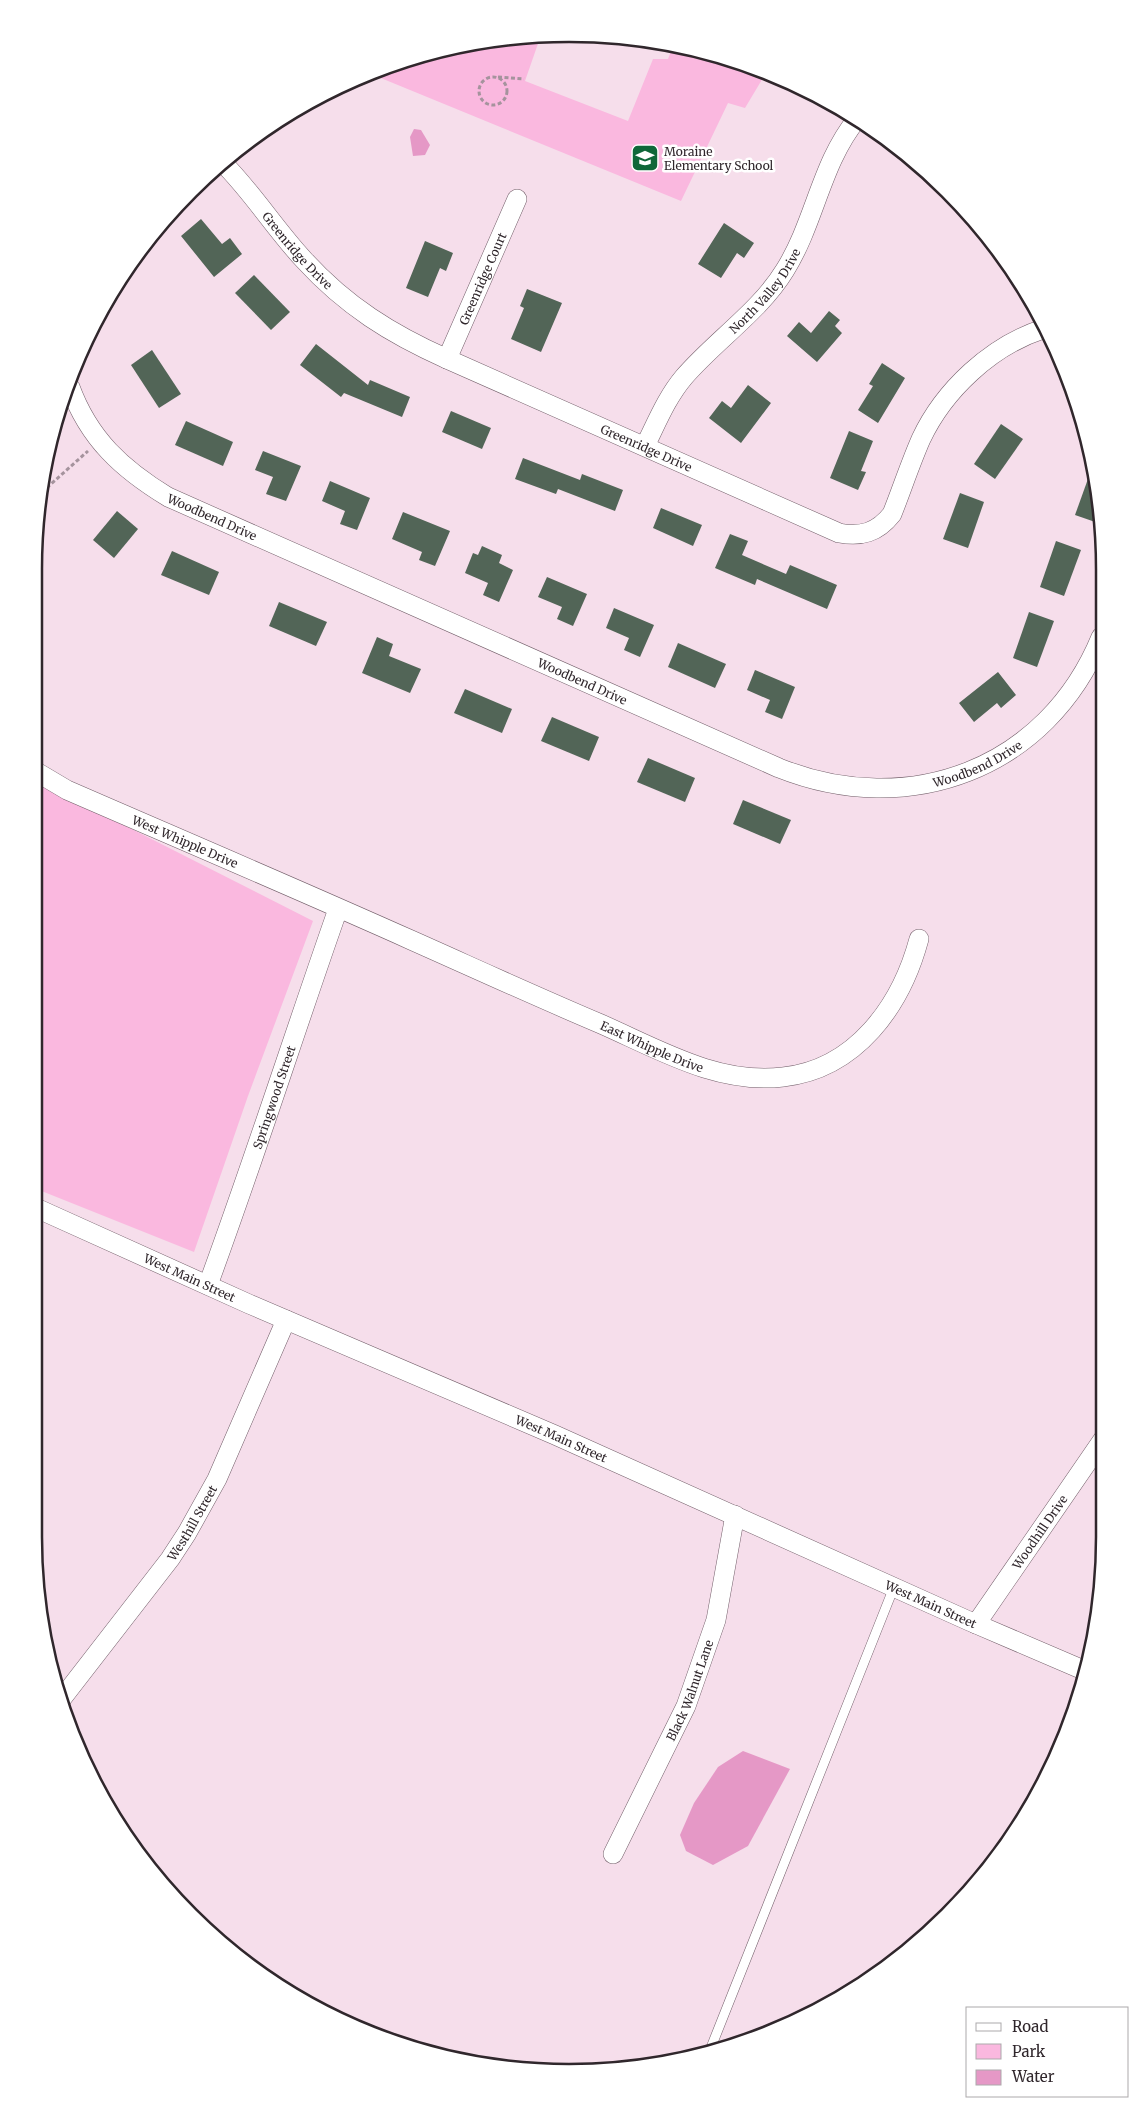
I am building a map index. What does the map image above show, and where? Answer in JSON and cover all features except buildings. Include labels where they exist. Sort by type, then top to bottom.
[{"type":"street","name":"North Valley Drive","points":[[645,446],[662,410],[683,379],[764,297],[786,269],[800,243],[830,164],[852,125]]},
{"type":"street","name":"Greenridge Drive","points":[[228,168],[302,259],[339,295],[385,328],[447,359],[839,533],[864,534],[880,527],[892,514],[921,439],[932,419],[959,385],[974,370],[1007,345],[1039,331]]},
{"type":"street","name":"Greenridge Court","points":[[447,359],[517,199]]},
{"type":"street","name":"Woodbend Drive","points":[[73,393],[100,441],[121,465],[185,505],[780,768],[808,778],[837,785],[880,789],[920,785],[970,771],[1002,755],[1037,729],[1067,697],[1083,674],[1096,647]]},
{"type":"street","name":"West Whipple Drive","points":[[43,776],[67,790],[338,909]]},
{"type":"street","name":"East Whipple Drive","points":[[338,909],[696,1066],[727,1075],[755,1079],[783,1077],[816,1070],[840,1057],[862,1041],[882,1020],[899,993],[913,963],[919,939]]},
{"type":"street","name":"Springwood Street","points":[[208,1285],[250,1173],[292,1042],[338,909]]},
{"type":"street","name":"West Main Street","points":[[43,1211],[286,1320],[555,1435],[976,1624],[1080,1669]]},
{"type":"street","name":"Westhill Street","points":[[66,1693],[170,1559],[187,1533],[217,1479],[286,1320]]},
{"type":"street","name":"Woodhill Drive","points":[[976,1624],[1096,1450]]},
{"type":"street","name":"Black Walnut Lane","points":[[614,1854],[686,1706],[716,1620],[735,1515]]},
{"type":"lane","points":[[712,2045],[894,1587]]},
{"type":"path","points":[[495,77],[499,78],[506,85],[507,94],[502,102],[493,105],[488,104],[481,98],[479,90],[486,79],[495,77],[524,79]]},
{"type":"path","points":[[50,485],[100,441]]},
{"type":"green space","name":"Moraine Elementary School","points":[[538,44],[525,81],[628,121],[653,59],[668,59],[670,53],[706,60],[762,79],[745,108],[728,103],[681,201],[381,78],[433,60],[501,47]]},
{"type":"green space","points":[[43,784],[313,921],[248,1096],[194,1252],[43,1192]]},
{"type":"water","points":[[414,129],[421,130],[430,145],[425,155],[413,156],[410,137]]},
{"type":"water","points":[[743,1751],[790,1769],[748,1846],[713,1865],[686,1851],[680,1835],[694,1803],[718,1767]]},
{"type":"place","name":"Moraine Elementary School","points":[[645,158]]}]
